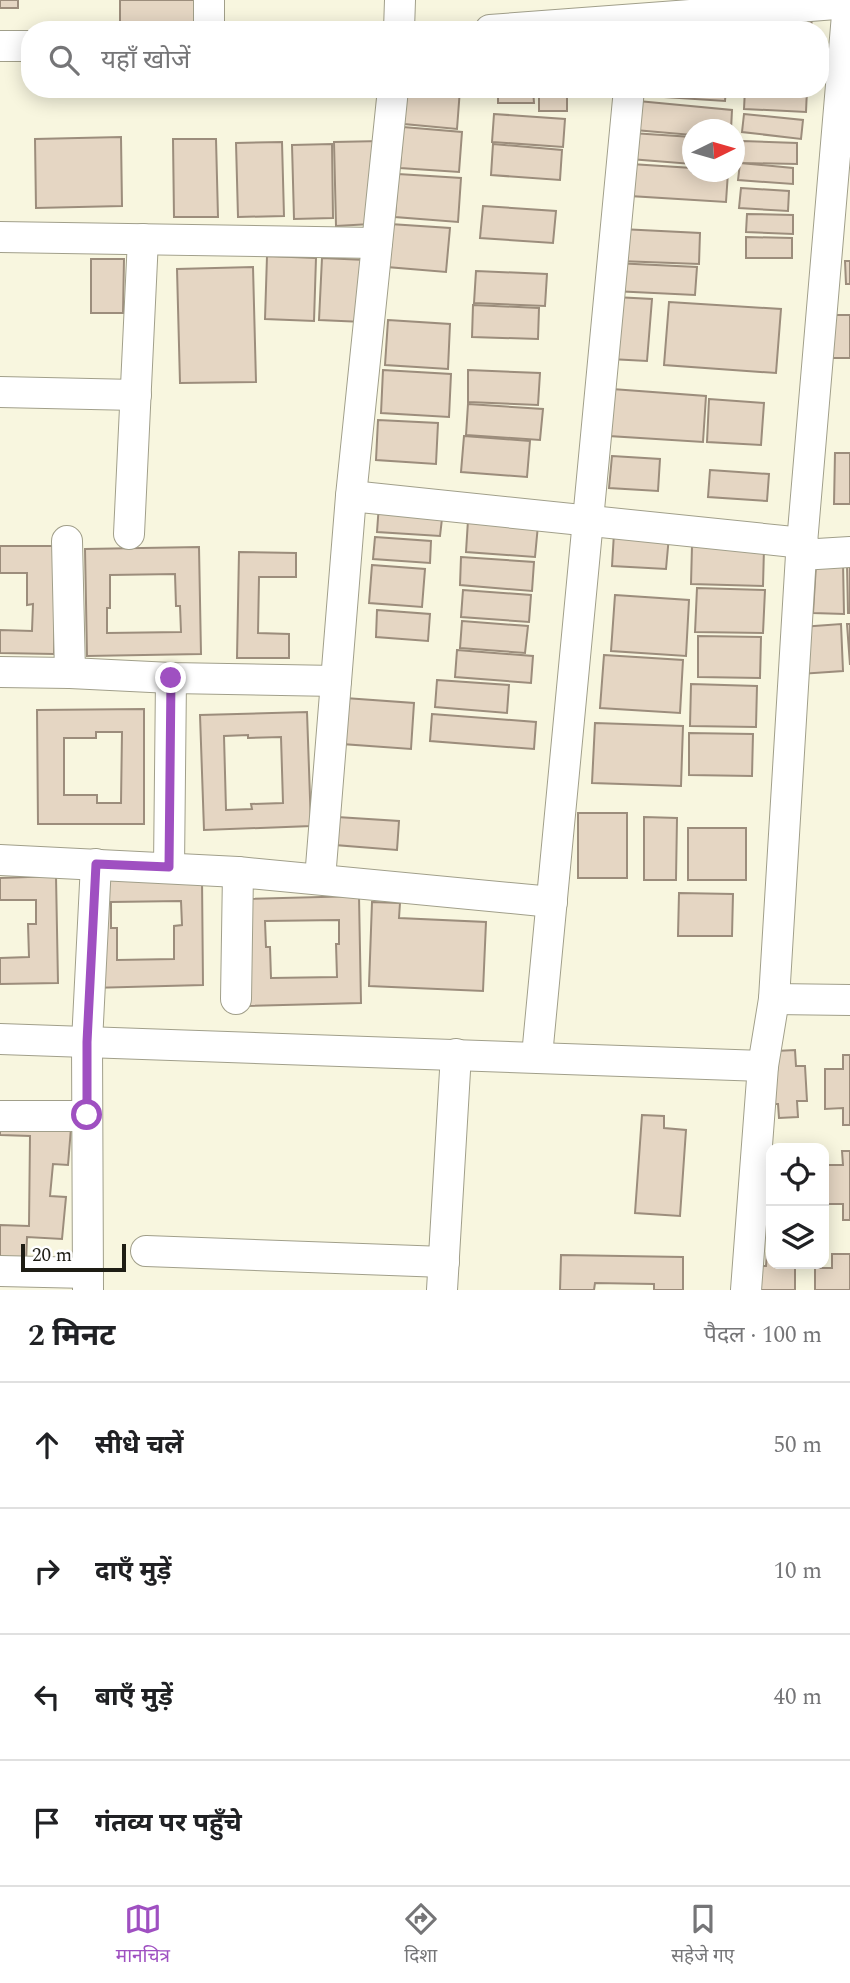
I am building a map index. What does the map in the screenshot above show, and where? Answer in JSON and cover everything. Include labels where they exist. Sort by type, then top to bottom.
[{"type":"street","points":[[209,0],[209,21]]},
{"type":"street","points":[[399,21],[400,0]]},
{"type":"street","points":[[590,21],[849,3],[802,549],[774,999],[763,1066],[746,1290]]},
{"type":"street","points":[[0,47],[21,46]]},
{"type":"street","points":[[320,879],[351,496],[392,98]]},
{"type":"street","points":[[537,1056],[628,98]]},
{"type":"street","points":[[0,237],[377,243]]},
{"type":"street","points":[[130,534],[143,239]]},
{"type":"street","points":[[0,393],[136,395]]},
{"type":"street","points":[[351,496],[589,520],[802,549],[850,552]]},
{"type":"street","points":[[67,541],[69,673]]},
{"type":"street","points":[[0,672],[336,681]]},
{"type":"street","points":[[169,867],[171,678]]},
{"type":"street","points":[[0,860],[237,872],[552,902]]},
{"type":"street","points":[[0,1271],[88,1282],[87,1042],[96,864]]},
{"type":"street","points":[[236,999],[237,872]]},
{"type":"street","points":[[774,999],[850,1000]]},
{"type":"street","points":[[0,1040],[537,1056],[763,1066]]},
{"type":"street","points":[[146,1251],[443,1276],[456,1054]]},
{"type":"street","points":[[0,1116],[87,1115]]},
{"type":"building","points":[[0,0],[18,0],[18,8],[0,8]]},
{"type":"building","points":[[120,0],[203,0],[203,21],[120,21]]},
{"type":"building","points":[[742,13],[812,16],[812,21],[742,21]]},
{"type":"building","points":[[405,98],[459,98],[457,129],[404,124]]},
{"type":"building","points":[[498,98],[534,98],[534,103],[498,103]]},
{"type":"building","points":[[539,98],[567,98],[567,111],[539,111]]},
{"type":"building","points":[[680,98],[725,98],[725,101]]},
{"type":"building","points":[[745,98],[807,98],[806,112],[744,109]]},
{"type":"building","points":[[638,101],[732,110],[732,119],[682,119],[682,134],[635,130]]},
{"type":"building","points":[[494,114],[565,119],[563,147],[492,142]]},
{"type":"building","points":[[744,114],[803,120],[801,139],[745,132]]},
{"type":"building","points":[[403,127],[462,132],[459,172],[400,168]]},
{"type":"building","points":[[632,133],[682,136],[682,163],[630,159]]},
{"type":"building","points":[[121,137],[122,206],[36,208],[35,139]]},
{"type":"building","points":[[173,139],[216,139],[218,217],[174,217]]},
{"type":"building","points":[[381,141],[371,224],[336,226],[334,142]]},
{"type":"building","points":[[745,141],[797,143],[797,164],[745,163]]},
{"type":"building","points":[[282,142],[284,216],[238,217],[236,143]]},
{"type":"building","points":[[332,144],[333,218],[294,219],[292,145]]},
{"type":"building","points":[[493,144],[562,150],[560,180],[491,175]]},
{"type":"building","points":[[745,163],[793,168],[793,184],[745,181]]},
{"type":"building","points":[[631,164],[682,167],[682,182],[727,182],[726,202],[630,196]]},
{"type":"building","points":[[398,174],[461,178],[458,222],[395,217]]},
{"type":"building","points":[[741,188],[789,191],[788,211],[739,208]]},
{"type":"building","points":[[483,206],[556,211],[553,243],[480,238]]},
{"type":"building","points":[[747,214],[793,215],[793,234],[746,232]]},
{"type":"building","points":[[390,224],[450,228],[446,272],[387,267]]},
{"type":"building","points":[[621,229],[700,233],[699,264],[619,261]]},
{"type":"building","points":[[746,237],[792,238],[792,258],[746,258]]},
{"type":"building","points":[[267,256],[316,258],[314,321],[265,319]]},
{"type":"building","points":[[322,258],[366,260],[363,322],[319,320]]},
{"type":"building","points":[[91,259],[124,259],[123,313],[91,313]]},
{"type":"building","points":[[845,261],[850,261],[850,284],[846,284]]},
{"type":"building","points":[[614,263],[697,267],[695,295],[613,291]]},
{"type":"building","points":[[253,267],[256,382],[180,383],[177,269]]},
{"type":"building","points":[[476,271],[547,274],[545,306],[474,303]]},
{"type":"building","points":[[615,297],[652,299],[647,361],[610,359]]},
{"type":"building","points":[[669,302],[781,309],[776,373],[664,365]]},
{"type":"building","points":[[473,305],[539,308],[538,339],[472,337]]},
{"type":"building","points":[[833,315],[850,315],[850,358],[833,358]]},
{"type":"building","points":[[388,320],[450,324],[448,369],[385,365]]},
{"type":"building","points":[[383,370],[451,374],[449,417],[381,413]]},
{"type":"building","points":[[468,370],[540,373],[538,405],[468,402]]},
{"type":"building","points":[[612,389],[706,396],[703,442],[609,436]]},
{"type":"building","points":[[709,399],[764,403],[761,445],[707,442]]},
{"type":"building","points":[[468,404],[543,409],[540,440],[466,435]]},
{"type":"building","points":[[378,420],[438,423],[436,464],[376,460]]},
{"type":"building","points":[[464,436],[530,441],[527,477],[461,472]]},
{"type":"building","points":[[835,453],[850,453],[850,504],[834,504]]},
{"type":"building","points":[[612,456],[660,459],[658,491],[609,488]]},
{"type":"building","points":[[710,470],[769,474],[767,501],[708,497]]},
{"type":"building","points":[[379,504],[443,510],[440,536],[377,532]]},
{"type":"building","points":[[468,520],[538,525],[535,557],[466,552]]},
{"type":"building","points":[[614,533],[669,536],[666,569],[612,566]]},
{"type":"building","points":[[375,537],[431,541],[430,563],[373,559]]},
{"type":"building","points":[[0,546],[56,546],[54,654],[0,653],[0,630],[32,631],[33,604],[27,605],[27,573],[0,573]]},
{"type":"building","points":[[692,546],[764,548],[763,586],[691,584]]},
{"type":"building","points":[[199,547],[201,654],[87,656],[85,549]],"holes":[[[175,574],[176,606],[180,606],[181,632],[107,633],[110,575]]]},
{"type":"building","points":[[239,552],[296,553],[296,577],[259,577],[258,633],[289,634],[289,658],[237,658]]},
{"type":"building","points":[[461,557],[534,562],[532,591],[460,585]]},
{"type":"building","points":[[843,562],[844,614],[813,613],[816,565]]},
{"type":"building","points":[[847,564],[850,564],[850,613],[848,613]]},
{"type":"building","points":[[372,565],[425,569],[422,607],[369,603]]},
{"type":"building","points":[[697,588],[765,590],[763,633],[695,632]]},
{"type":"building","points":[[463,590],[531,595],[529,622],[461,617]]},
{"type":"building","points":[[615,595],[689,600],[686,656],[611,651]]},
{"type":"building","points":[[377,610],[430,614],[428,641],[376,637]]},
{"type":"building","points":[[462,621],[528,626],[525,653],[460,648]]},
{"type":"building","points":[[841,624],[843,671],[800,674],[801,627]]},
{"type":"building","points":[[847,624],[850,624],[850,665]]},
{"type":"building","points":[[698,636],[761,637],[760,678],[698,677]]},
{"type":"building","points":[[457,650],[533,656],[531,683],[455,677]]},
{"type":"building","points":[[604,655],[683,660],[680,713],[600,708]]},
{"type":"building","points":[[437,680],[509,685],[507,713],[435,707]]},
{"type":"building","points":[[691,684],[757,686],[756,727],[690,726]]},
{"type":"building","points":[[345,698],[414,703],[411,749],[342,744]]},
{"type":"building","points":[[144,709],[144,824],[38,824],[37,710]],"holes":[[[96,732],[122,732],[121,803],[97,803],[97,795],[64,795],[64,738],[96,738]]]},
{"type":"building","points":[[307,712],[311,826],[204,830],[200,715]],"holes":[[[248,735],[248,738],[281,737],[283,803],[251,804],[252,809],[226,810],[224,736]]]},
{"type":"building","points":[[432,714],[536,722],[534,749],[430,741]]},
{"type":"building","points":[[595,723],[683,726],[681,786],[592,783]]},
{"type":"building","points":[[689,733],[753,734],[752,776],[689,775]]},
{"type":"building","points":[[578,813],[627,813],[627,878],[578,878]]},
{"type":"building","points":[[337,817],[399,821],[397,850],[335,845]]},
{"type":"building","points":[[644,817],[677,818],[676,880],[644,880]]},
{"type":"building","points":[[688,828],[746,828],[746,880],[688,880]]},
{"type":"building","points":[[56,876],[58,983],[0,984],[0,958],[29,957],[28,924],[36,924],[36,900],[0,900],[0,878]]},
{"type":"building","points":[[202,878],[203,985],[90,988],[88,880]],"holes":[[[181,901],[182,925],[174,926],[174,959],[117,960],[117,928],[111,928],[111,902]]]},
{"type":"building","points":[[679,893],[733,894],[732,936],[678,936]]},
{"type":"building","points":[[359,896],[361,1003],[247,1006],[245,899]],"holes":[[[339,920],[339,944],[336,944],[337,977],[271,978],[270,947],[266,947],[265,921]]]},
{"type":"building","points":[[372,902],[400,903],[399,918],[486,922],[483,991],[369,986]]},
{"type":"building","points":[[795,1050],[796,1066],[805,1066],[807,1101],[797,1101],[798,1117],[779,1118],[778,1104],[770,1104],[776,1051]]},
{"type":"building","points":[[843,1055],[850,1055],[850,1125],[843,1125],[843,1108],[825,1109],[825,1069],[843,1069]]},
{"type":"building","points":[[0,1109],[71,1128],[68,1165],[53,1164],[50,1196],[66,1197],[62,1239],[27,1237],[26,1264],[0,1262],[0,1225],[29,1226],[30,1136],[0,1135]]},
{"type":"building","points":[[642,1115],[664,1116],[664,1128],[686,1130],[680,1216],[635,1213]]},
{"type":"building","points":[[842,1151],[850,1151],[850,1220],[843,1220],[843,1204],[829,1204],[829,1165],[843,1165]]},
{"type":"building","points":[[766,1176],[766,1202],[761,1202]]},
{"type":"building","points":[[832,1254],[850,1254],[850,1290],[815,1290],[815,1269],[832,1268]]},
{"type":"building","points":[[561,1255],[683,1257],[683,1290],[654,1290],[654,1284],[595,1283],[594,1290],[560,1290]]},
{"type":"building","points":[[758,1266],[766,1266],[766,1269],[795,1269],[795,1290],[758,1290]]},
{"type":"route","points":[[87,1115],[87,1042],[96,864],[169,867],[171,678]]}]
